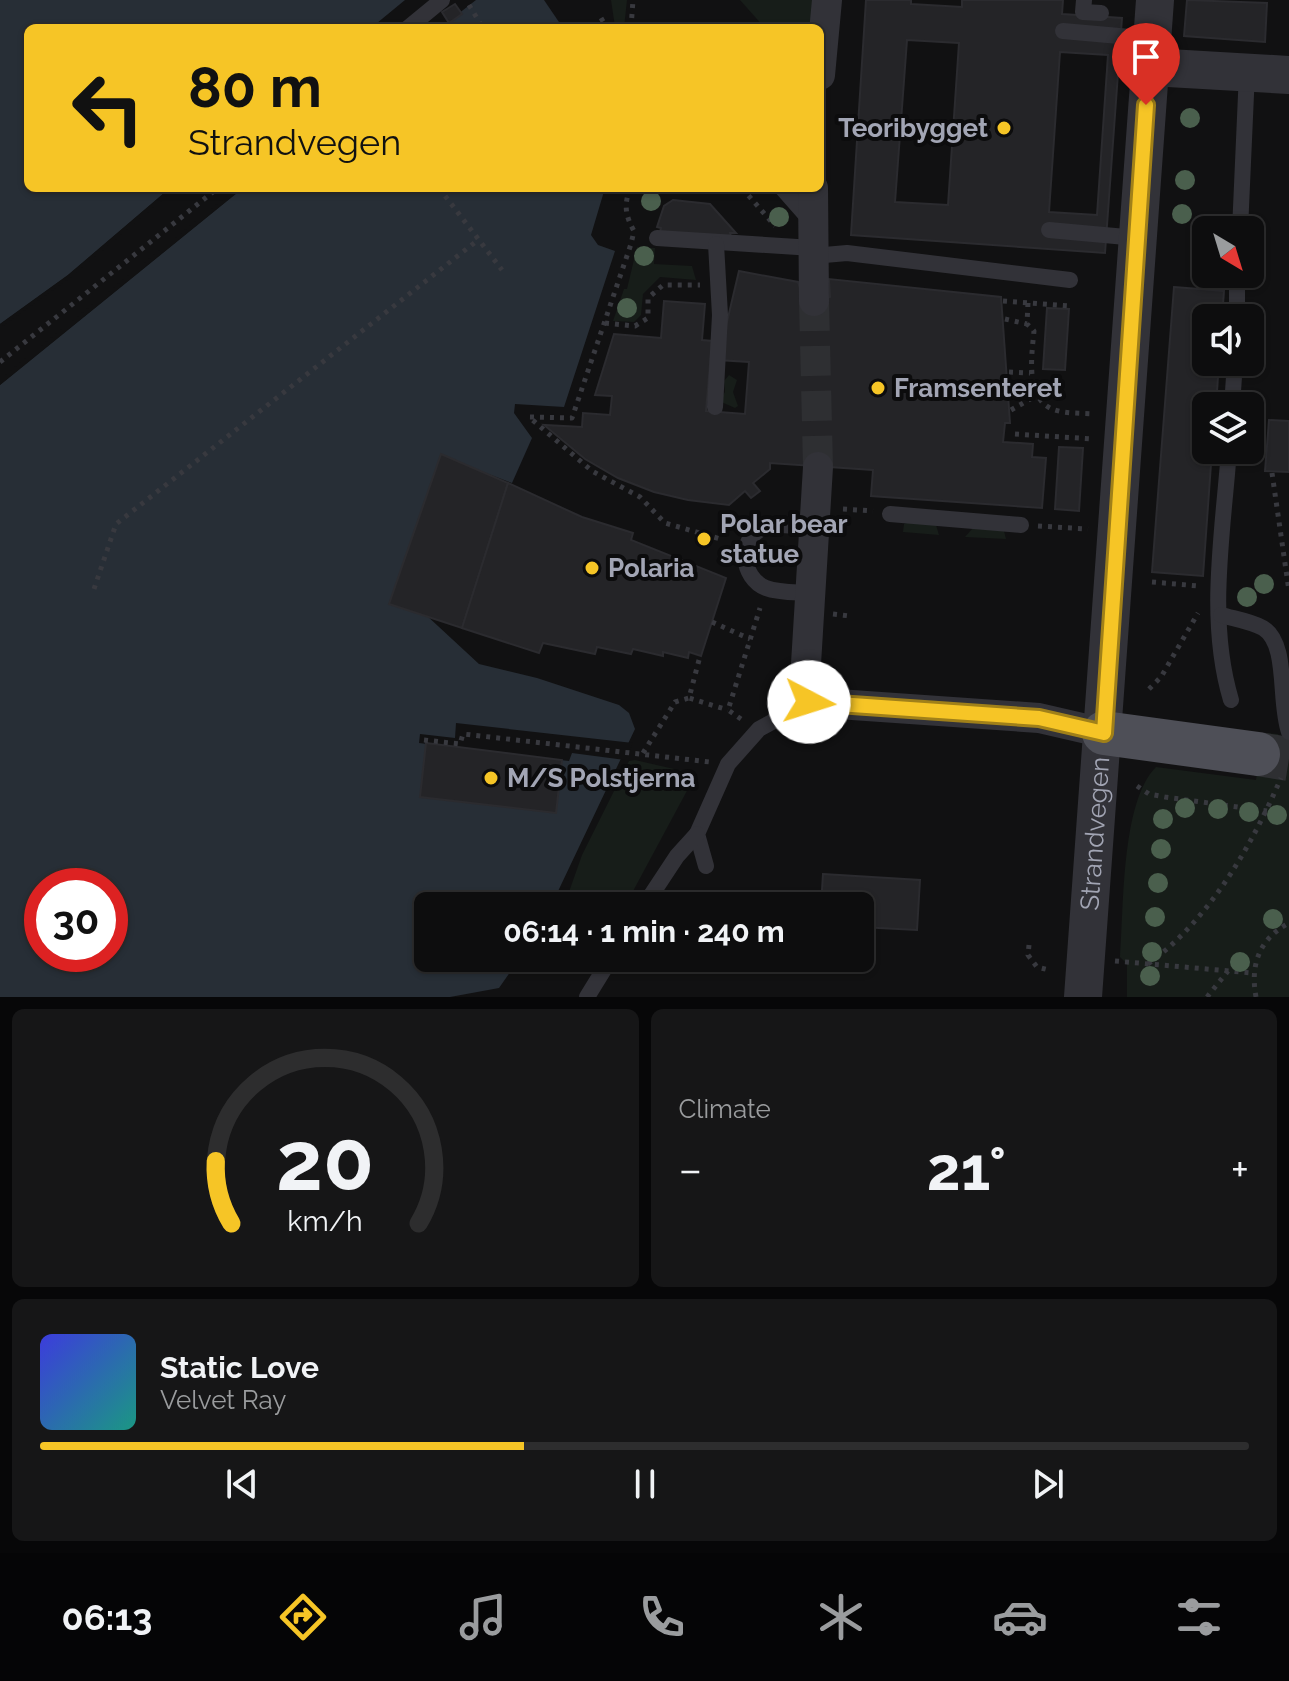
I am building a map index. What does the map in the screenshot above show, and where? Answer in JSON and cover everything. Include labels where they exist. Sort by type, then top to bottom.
[{"type":"main road","points":[[1104,733],[1281,739]]},
{"type":"street","points":[[824,32],[827,0]]},
{"type":"street","name":"Strandvegen","points":[[1083,997],[1155,0]]},
{"type":"street","points":[[1152,53],[1247,72],[1289,75]]},
{"type":"street","points":[[813,192],[808,244],[814,301]]},
{"type":"street","points":[[818,467],[806,664],[809,702],[1039,718],[1104,733]]},
{"type":"lane","points":[[413,24],[442,0]]},
{"type":"lane","points":[[1084,0],[1083,12],[1101,13]]},
{"type":"lane","points":[[1063,31],[1152,53]]},
{"type":"lane","points":[[1241,216],[1247,72]]},
{"type":"lane","points":[[784,192],[808,244]]},
{"type":"lane","points":[[1049,230],[1137,238]]},
{"type":"lane","points":[[657,238],[716,244],[808,244],[847,253],[1070,280]]},
{"type":"lane","points":[[715,407],[719,381],[716,244]]},
{"type":"lane","points":[[1228,464],[1218,591],[1221,615],[1218,645],[1231,700]]},
{"type":"lane","points":[[890,514],[1021,525]]},
{"type":"lane","points":[[810,593],[774,590],[758,584],[747,568],[745,551],[753,534],[767,526],[813,528]]},
{"type":"lane","points":[[1221,615],[1261,627],[1277,639],[1282,656],[1281,739]]},
{"type":"lane","points":[[653,892],[677,856],[697,834],[728,764],[759,729],[809,702]]},
{"type":"lane","points":[[697,834],[706,866]]},
{"type":"lane","points":[[587,997],[602,972]]},
{"type":"path","points":[[631,24],[633,0]]},
{"type":"path","points":[[469,5],[481,24]]},
{"type":"path","points":[[601,18],[605,24]]},
{"type":"path","points":[[0,362],[213,192]]},
{"type":"path","points":[[442,192],[502,270]]},
{"type":"path","points":[[629,192],[625,202],[633,235],[572,418],[529,417],[592,471],[640,497],[665,523],[724,540]]},
{"type":"path","points":[[747,192],[808,244]]},
{"type":"path","points":[[94,589],[116,524],[478,240]]},
{"type":"path","points":[[605,323],[635,326],[648,318],[648,298],[663,285],[718,283]]},
{"type":"path","points":[[1003,301],[1070,306]]},
{"type":"path","points":[[1027,324],[1028,303]]},
{"type":"path","points":[[1005,319],[1027,324],[1034,331],[1030,373],[1039,394],[1053,409],[1103,414]]},
{"type":"path","points":[[1009,372],[1030,373]]},
{"type":"path","points":[[1011,410],[1039,394]]},
{"type":"path","points":[[1015,434],[1101,439]]},
{"type":"path","points":[[1272,473],[1289,591]]},
{"type":"path","points":[[838,508],[890,514]]},
{"type":"path","points":[[1021,525],[1094,529]]},
{"type":"path","points":[[1152,582],[1202,586]]},
{"type":"path","points":[[1149,689],[1161,677],[1202,606]]},
{"type":"path","points":[[728,710],[760,608]]},
{"type":"path","points":[[832,614],[850,616]]},
{"type":"path","points":[[712,622],[750,639]]},
{"type":"path","points":[[689,698],[699,660]]},
{"type":"path","points":[[638,753],[675,702],[689,698],[728,710],[748,725]]},
{"type":"path","points":[[424,740],[460,744],[463,734],[728,764]]},
{"type":"path","points":[[1148,964],[1203,911],[1261,827],[1281,739]]},
{"type":"path","points":[[1137,786],[1157,796],[1267,811]]},
{"type":"path","points":[[1256,997],[1252,973],[1267,940],[1289,923]]},
{"type":"path","points":[[1029,945],[1028,955],[1033,962],[1049,970]]},
{"type":"path","points":[[1115,961],[1252,973]]},
{"type":"path","points":[[1207,997],[1228,970]]},
{"type":"shaded area","points":[[0,0],[405,0],[376,24],[24,24],[24,192],[165,192],[68,275],[0,324]]},
{"type":"shaded area","points":[[476,0],[544,0],[560,24],[445,24]]},
{"type":"shaded area","points":[[611,0],[627,0],[624,24],[615,24]]},
{"type":"shaded area","points":[[740,0],[814,0],[812,24],[761,24]]},
{"type":"shaded area","points":[[238,192],[604,192],[591,235],[598,245],[615,251],[564,407],[515,404],[514,413],[532,438],[512,483],[470,467],[425,614],[479,664],[537,678],[619,705],[629,713],[635,729],[558,892],[414,892],[414,972],[510,972],[499,988],[450,997],[0,997],[0,385]]},
{"type":"shaded area","points":[[637,247],[655,248],[654,264],[692,266],[696,280],[660,277],[643,294],[641,315],[634,322],[613,321],[624,289],[627,289]]},
{"type":"shaded area","points":[[729,375],[737,380],[733,392],[738,406],[735,408],[719,401],[725,392],[724,381]]},
{"type":"shaded area","points":[[904,524],[936,525],[939,535],[903,532]]},
{"type":"shaded area","points":[[973,528],[1004,531],[1006,539],[965,537]]},
{"type":"shaded area","points":[[1263,733],[1278,734],[1289,754],[1289,997],[1127,997],[1127,964],[1120,957],[1126,856],[1136,804],[1145,783],[1156,767],[1256,780]]},
{"type":"shaded area","points":[[629,761],[696,774],[633,892],[569,892],[582,855]]},
{"type":"pier","points":[[165,192],[172,192],[70,278],[0,328],[0,324],[68,275]]},
{"type":"pier","points":[[232,192],[238,192],[0,385],[0,379]]},
{"type":"pier","points":[[456,723],[633,743],[625,760],[572,753],[569,761],[419,743],[420,734],[455,738]]},
{"type":"building","name":"Teoribygget","points":[[866,0],[911,0],[911,4],[962,7],[962,0],[1063,0],[1062,14],[1122,18],[1105,253],[851,235]],"holes":[[[907,40],[959,43],[948,205],[895,202]],[[1060,52],[1108,55],[1097,215],[1049,212]]]},
{"type":"building","points":[[1187,0],[1267,3],[1265,42],[1184,36]]},
{"type":"building","points":[[455,4],[462,14],[449,23],[442,12]]},
{"type":"building","points":[[673,200],[710,204],[736,233],[730,233],[731,237],[660,232],[661,228],[657,227],[664,206]]},
{"type":"building","name":"Framsenteret","points":[[739,271],[798,282],[805,303],[830,297],[829,279],[1001,297],[1010,423],[1005,423],[1003,442],[1033,444],[1032,457],[1046,458],[1042,508],[871,496],[873,470],[770,463],[770,469],[753,483],[760,491],[751,498],[745,491],[729,505],[688,500],[654,492],[618,478],[585,459],[544,425],[582,427],[583,413],[610,415],[612,396],[595,395],[614,334],[661,338],[664,301],[705,304],[702,340],[712,341],[706,411],[745,414],[749,362],[718,360]]},
{"type":"building","points":[[1174,287],[1224,291],[1223,304],[1192,304],[1192,376],[1218,376],[1217,392],[1192,392],[1192,464],[1211,464],[1203,576],[1152,572]]},
{"type":"building","points":[[1047,308],[1069,309],[1065,370],[1043,369]]},
{"type":"building","points":[[1269,420],[1289,421],[1289,472],[1265,471]]},
{"type":"building","points":[[1059,447],[1083,448],[1079,511],[1055,509]]},
{"type":"building","points":[[441,454],[508,483],[462,628],[389,604]]},
{"type":"building","name":"Polaria","points":[[508,483],[582,517],[633,533],[631,540],[726,578],[701,656],[689,652],[688,658],[663,652],[663,656],[633,649],[631,654],[597,647],[595,654],[543,643],[539,653],[462,628]]},
{"type":"building","name":"M/S Polstjerna","points":[[426,743],[562,760],[556,813],[420,797]]},
{"type":"building","points":[[823,874],[920,880],[917,930],[874,928],[874,892],[822,892]]},
{"type":"tunnel","points":[[814,301],[818,467]]},
{"type":"tunnel","points":[[1258,754],[1289,759]]},
{"type":"place","name":"Teoribygget","points":[[1004,128]]},
{"type":"place","name":"Framsenteret","points":[[878,388]]},
{"type":"place","name":"Polar bear statue","points":[[704,539]]},
{"type":"place","name":"Polaria","points":[[592,568]]},
{"type":"place","name":"M/S Polstjerna","points":[[491,778]]},
{"type":"route","points":[[809,702],[1039,718],[1104,733],[1146,105]]}]
